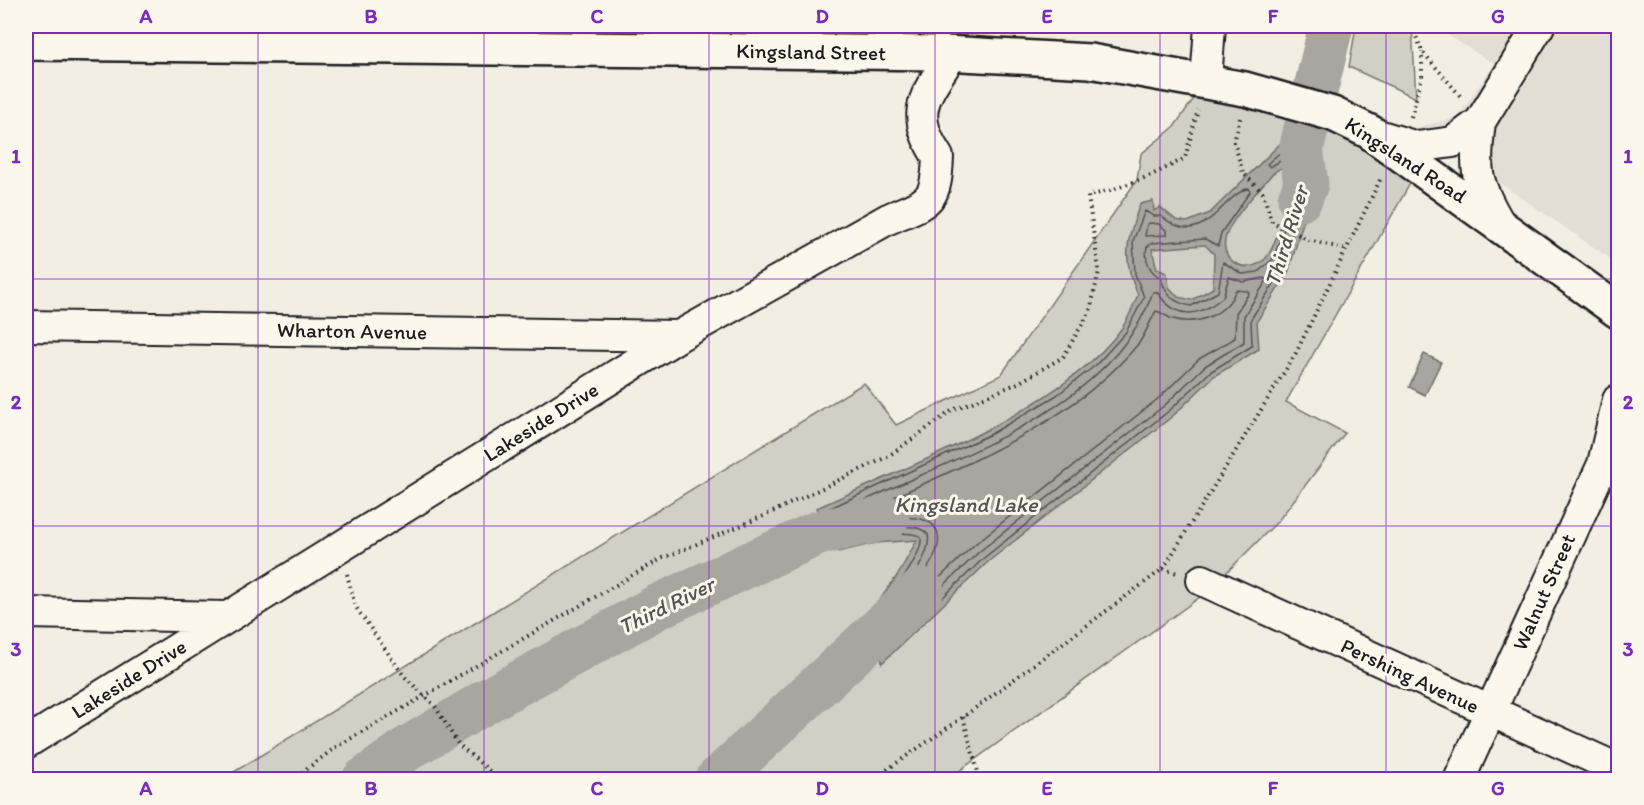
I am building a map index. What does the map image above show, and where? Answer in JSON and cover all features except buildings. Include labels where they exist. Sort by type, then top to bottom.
[{"type":"main road","name":"Kingsland Street","points":[[26,43],[1021,55]]},
{"type":"main road","name":"Kingsland Road","points":[[1021,55],[1090,61],[1203,92],[1296,102],[1333,114],[1370,132],[1618,311]]},
{"type":"street","points":[[1203,92],[1210,26]]},
{"type":"street","points":[[1370,132],[1417,147],[1453,142],[1472,128],[1531,28]]},
{"type":"street","name":"Lakeside Drive","points":[[26,743],[679,336],[888,219],[921,205],[935,191],[938,157],[926,140],[921,109],[926,96],[952,54]]},
{"type":"street","points":[[1472,128],[1481,194],[1500,224]]},
{"type":"street","name":"Wharton Avenue","points":[[26,326],[679,336]]},
{"type":"street","name":"Walnut Street","points":[[1459,780],[1603,464],[1618,400]]},
{"type":"street","name":"Pershing Avenue","points":[[1202,580],[1618,770]]},
{"type":"street","points":[[26,613],[227,617]]},
{"type":"path","points":[[1412,26],[1422,51],[1461,97],[1466,119],[1472,128]]},
{"type":"path","points":[[1410,120],[1422,77],[1422,51]]},
{"type":"path","points":[[292,780],[336,747],[661,559],[766,514],[887,457],[953,410],[1017,383],[1063,357],[1090,311],[1099,271],[1088,196],[1116,190],[1164,170],[1185,158],[1203,92]]},
{"type":"path","points":[[1241,111],[1234,142],[1244,173],[1263,193],[1272,222],[1309,240],[1344,249]]},
{"type":"path","points":[[872,780],[963,717],[1163,569],[1296,353],[1344,249],[1384,172]]},
{"type":"path","points":[[340,547],[355,606],[404,676],[435,706],[458,744],[500,780]]},
{"type":"path","points":[[963,717],[980,780]]},
{"type":"shaded area","points":[[1356,26],[1412,26],[1416,98],[1349,67]]},
{"type":"shaded area","points":[[1433,26],[1618,26],[1618,264],[1418,127],[1458,117],[1494,64]]},
{"type":"shaded area","points":[[1206,81],[1296,102],[1289,128],[1322,138],[1333,114],[1412,180],[1286,402],[1345,433],[1278,521],[1207,592],[948,779],[221,780],[864,383],[896,425],[1001,375],[1137,180],[1141,154],[1174,127]]},
{"type":"water","name":"Kingsland Lake","points":[[1290,134],[1315,143],[1311,161],[1317,176],[1288,273],[1257,321],[1259,349],[1214,376],[1174,415],[989,561],[882,663],[874,608],[899,573],[917,540],[876,543],[838,552],[817,508],[981,433],[1063,384],[1096,357],[1122,328],[1138,295],[1129,270],[1128,249],[1140,204],[1153,201],[1154,211],[1160,207],[1176,220],[1187,222],[1210,213]],"holes":[[[1282,167],[1288,167],[1294,177],[1293,185],[1278,233],[1269,253],[1258,264],[1242,266],[1235,263],[1226,252],[1226,236],[1229,229],[1253,196],[1272,174]],[[1205,245],[1214,254],[1213,288],[1192,300],[1178,297],[1169,287],[1167,273],[1157,269],[1152,249]]]},
{"type":"water","points":[[1424,354],[1441,362],[1425,395],[1409,387]]},
{"type":"waterway","name":"Third River","points":[[1300,199],[1306,184],[1301,150],[1331,26]]},
{"type":"waterway","name":"Third River","points":[[364,780],[407,749],[485,702],[657,607],[818,533],[887,518]]},
{"type":"waterway","name":"Third River","points":[[717,780],[922,590]]}]
